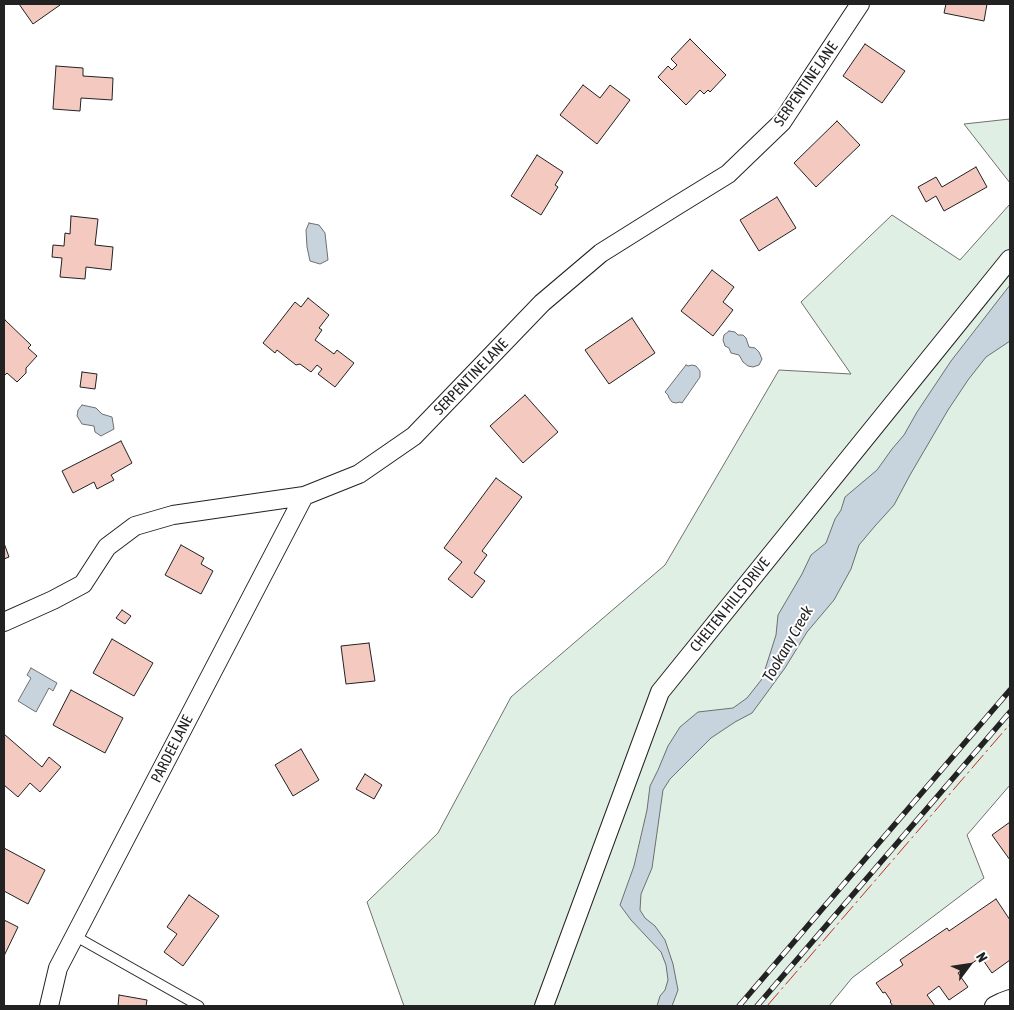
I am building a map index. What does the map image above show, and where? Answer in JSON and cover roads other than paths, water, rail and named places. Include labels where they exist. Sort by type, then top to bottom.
[{"type":"street","name":"SERPENTINE LANE","points":[[4,622],[83,584],[107,548],[134,526],[173,516],[304,496],[359,474],[414,436],[542,303],[601,253],[728,174],[782,122],[858,5]]},
{"type":"street","name":"CHELTEN HILLS DRIVE","points":[[544,1006],[660,692],[1010,259]]},
{"type":"street","name":"PARDEE LANE","points":[[49,1006],[58,968],[304,496]]},
{"type":"street","points":[[994,1006],[1010,999]]},
{"type":"lane","points":[[75,936],[199,1006]]},
{"type":"water","points":[[309,223],[319,225],[325,233],[328,260],[320,264],[310,261],[306,230]]},
{"type":"water","name":"Tookany Creek","points":[[1010,285],[1010,341],[986,357],[968,380],[948,410],[894,505],[859,545],[851,569],[834,600],[807,632],[785,668],[752,713],[711,738],[670,779],[663,790],[652,868],[641,894],[640,910],[665,940],[673,964],[678,990],[672,1006],[657,1006],[668,980],[666,965],[661,952],[631,920],[620,905],[634,866],[647,810],[650,786],[668,746],[680,727],[698,712],[733,708],[747,698],[762,679],[776,635],[778,615],[811,555],[826,543],[845,497],[877,470],[904,435],[951,361]]},
{"type":"water","points":[[729,331],[743,335],[749,347],[755,348],[759,352],[762,359],[759,365],[748,366],[739,355],[731,353],[723,340],[724,335]]},
{"type":"water","points":[[686,365],[696,366],[700,371],[700,377],[682,403],[672,402],[665,392]]},
{"type":"water","points":[[82,405],[96,408],[102,414],[112,417],[114,429],[101,436],[95,432],[94,426],[82,424],[77,416],[78,410]]},
{"type":"water","points":[[31,668],[57,683],[53,691],[49,688],[36,712],[18,701],[31,678],[27,675]]},
{"type":"railway","points":[[739,1006],[1010,690]]},
{"type":"railway","points":[[757,1006],[1010,712]]}]
